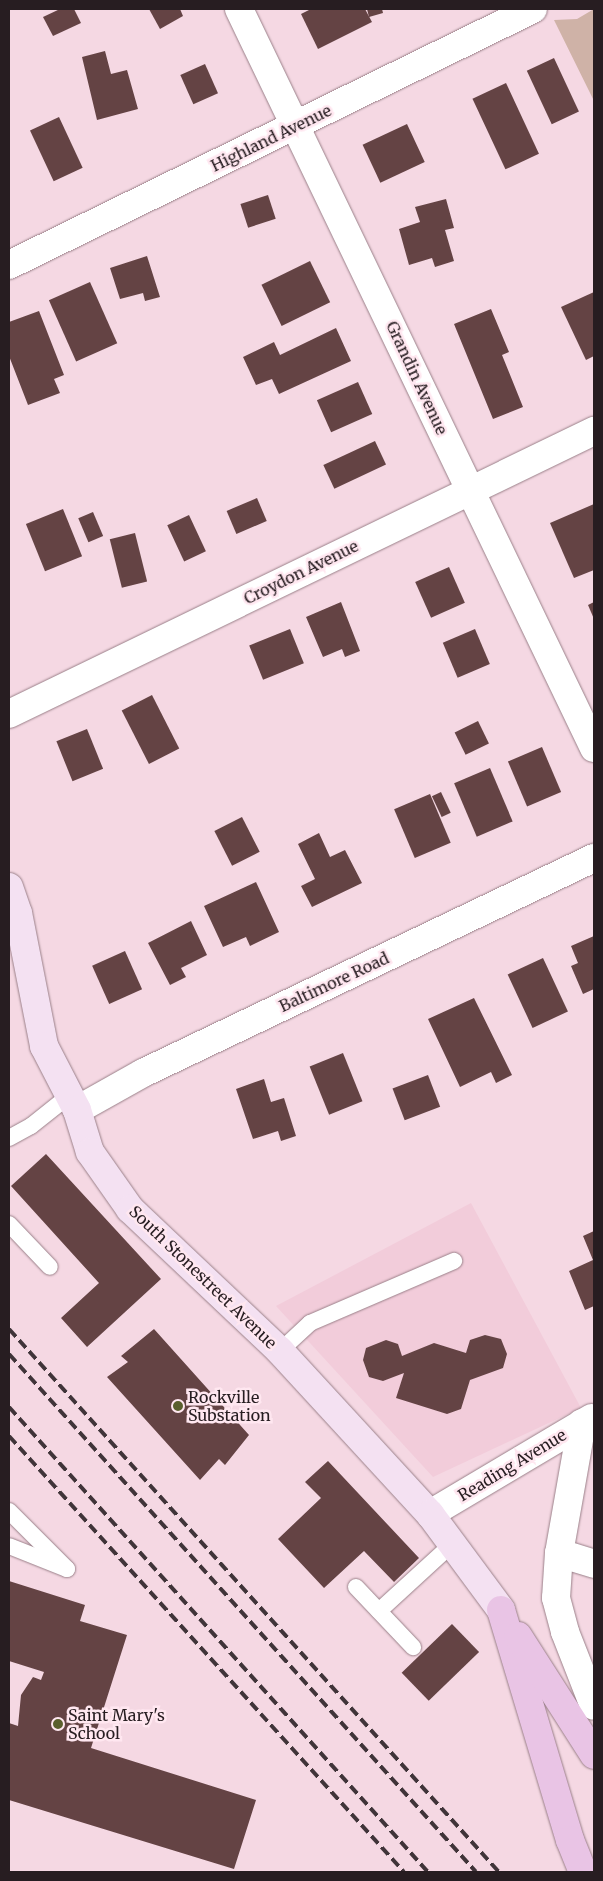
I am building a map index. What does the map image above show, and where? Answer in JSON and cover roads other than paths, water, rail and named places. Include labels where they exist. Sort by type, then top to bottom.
[{"type":"main road","name":"South Stonestreet Avenue","points":[[9,887],[18,913],[44,1046],[73,1103],[90,1152],[130,1209],[280,1351],[430,1514],[502,1610]]},
{"type":"main road","points":[[502,1610],[594,1755]]},
{"type":"main road","points":[[502,1610],[570,1840],[583,1872]]},
{"type":"street","name":"Grandin Avenue","points":[[239,9],[297,126],[594,748]]},
{"type":"street","name":"Highland Avenue","points":[[9,265],[297,126],[533,9]]},
{"type":"street","name":"Croydon Avenue","points":[[9,714],[594,430]]},
{"type":"street","name":"Baltimore Road","points":[[73,1103],[142,1073],[594,858]]},
{"type":"street","name":"Reading Avenue","points":[[430,1514],[588,1420]]},
{"type":"street","points":[[588,1420],[559,1553],[556,1598],[565,1632],[594,1706]]},
{"type":"street","points":[[559,1553],[594,1564]]},
{"type":"lane","points":[[9,1138],[73,1103]]},
{"type":"lane","points":[[9,1224],[50,1267]]},
{"type":"lane","points":[[280,1351],[310,1323],[454,1261]]},
{"type":"lane","points":[[9,1511],[67,1569],[9,1546]]},
{"type":"lane","points":[[379,1611],[452,1544]]},
{"type":"lane","points":[[356,1587],[412,1647]]},
{"type":"railway","points":[[9,1329],[499,1872]]},
{"type":"railway","points":[[9,1354],[476,1872]]},
{"type":"railway","points":[[9,1407],[428,1872]]},
{"type":"railway","points":[[9,1436],[404,1872]]},
{"type":"place","name":"Rockville Substation","points":[[178,1406]]},
{"type":"place","name":"Saint Mary's School","points":[[58,1724]]}]
